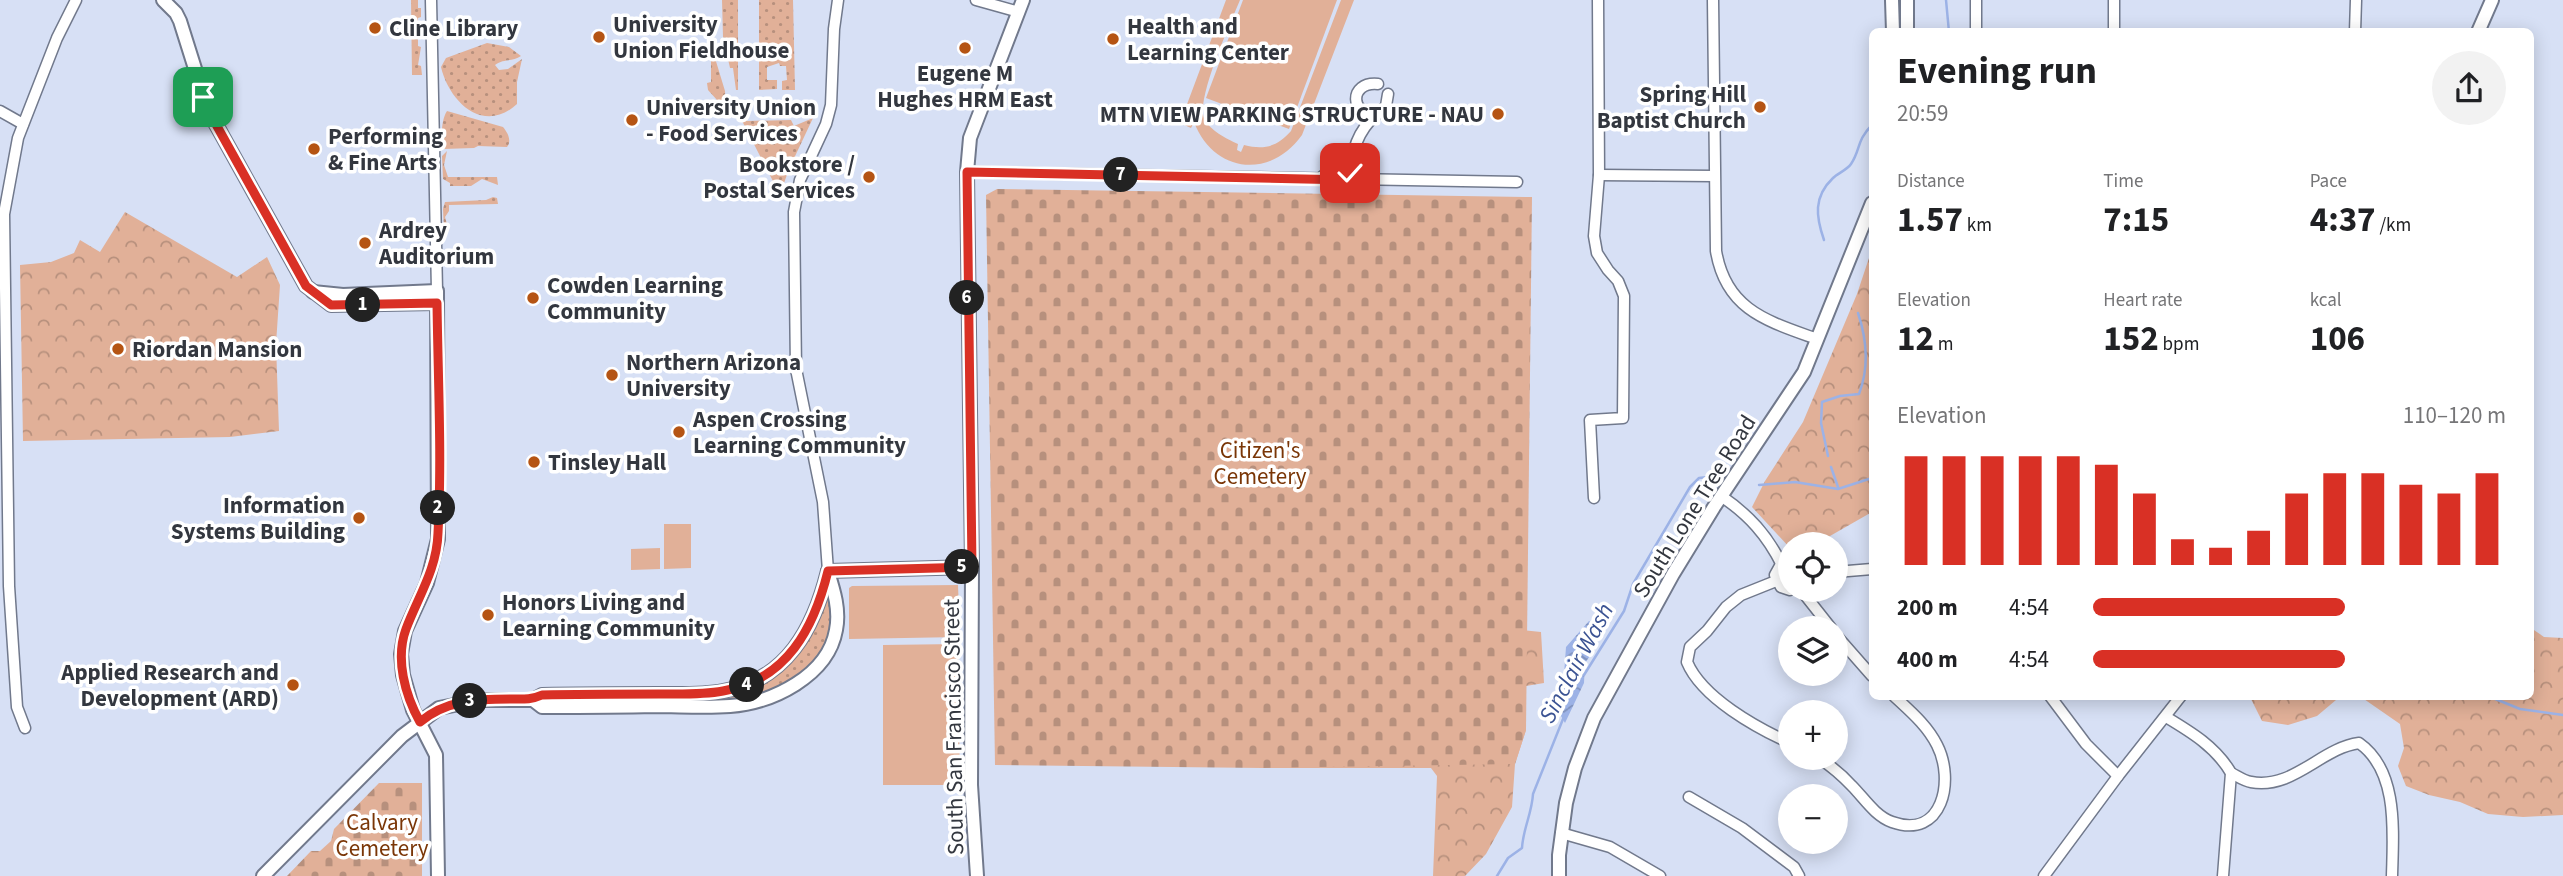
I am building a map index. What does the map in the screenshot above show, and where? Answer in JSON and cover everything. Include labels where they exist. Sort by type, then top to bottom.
[{"type":"street","points":[[26,728],[17,707],[5,586],[4,214],[23,124],[57,38],[76,0]]},
{"type":"street","points":[[163,0],[180,21],[208,110],[301,280],[313,292],[344,296],[437,297]]},
{"type":"street","points":[[431,0],[437,297],[438,539],[427,583],[405,631],[401,654],[402,675],[436,755],[438,876]]},
{"type":"street","points":[[533,699],[541,707],[732,706],[767,698],[801,682],[821,661],[832,643],[836,629],[836,598],[828,571],[823,502],[796,369],[794,212],[800,180],[826,124],[831,105],[838,0]]},
{"type":"street","points":[[976,0],[1021,6]]},
{"type":"street","points":[[1594,498],[1590,419],[1623,418],[1624,296],[1618,281],[1597,253],[1594,236],[1599,175],[1598,0]]},
{"type":"street","points":[[1713,0],[1714,176],[1719,270],[1726,286],[1739,302],[1765,319],[1817,339]]},
{"type":"street","points":[[1892,0],[1893,28]]},
{"type":"street","points":[[1907,0],[1908,28]]},
{"type":"street","points":[[1976,0],[1976,28]]},
{"type":"street","points":[[2114,0],[2114,28]]},
{"type":"street","points":[[2356,0],[2356,28]]},
{"type":"street","points":[[2480,28],[2493,0]]},
{"type":"street","name":"South San Francisco Street","points":[[977,876],[971,785],[972,567],[967,172],[970,138],[1021,6]]},
{"type":"street","points":[[1364,125],[1356,99],[1359,89],[1369,83],[1378,84]]},
{"type":"street","points":[[1350,180],[1353,151],[1364,125],[1387,106],[1388,94]]},
{"type":"street","points":[[1360,109],[1367,114],[1377,114]]},
{"type":"street","points":[[0,111],[23,124]]},
{"type":"street","points":[[1319,179],[1353,151]]},
{"type":"street","points":[[967,172],[1517,182]]},
{"type":"street","points":[[1599,175],[1714,176]]},
{"type":"street","name":"South Lone Tree Road","points":[[1559,876],[1561,833],[1575,768],[1594,718],[1673,574],[1721,495],[1804,372],[1869,211]]},
{"type":"street","points":[[1721,495],[1746,513],[1778,553]]},
{"type":"street","points":[[828,571],[972,567]]},
{"type":"street","points":[[1778,569],[1778,583]]},
{"type":"street","points":[[1848,571],[1869,569]]},
{"type":"street","points":[[262,876],[402,736],[439,708],[480,699],[533,699],[542,695],[694,694],[748,685],[768,673],[799,644],[812,624],[828,571]]},
{"type":"street","points":[[1776,581],[1741,595],[1726,607],[1707,632],[1690,647],[1687,658],[1699,681],[1715,697],[1778,737]]},
{"type":"street","points":[[1810,602],[1822,616]]},
{"type":"street","points":[[1848,649],[1869,673]]},
{"type":"street","points":[[1834,770],[1885,819],[1910,825],[1923,822],[1934,814],[1941,803],[1945,788],[1942,758],[1926,728],[1898,700]]},
{"type":"street","points":[[2053,700],[2085,744],[2118,776]]},
{"type":"street","points":[[2044,876],[2178,700]]},
{"type":"street","points":[[2166,717],[2196,734],[2223,760],[2231,773],[2249,782],[2285,778],[2345,744],[2359,743],[2369,750],[2386,780],[2393,831],[2392,876]]},
{"type":"street","points":[[2223,876],[2231,773]]},
{"type":"street","points":[[1689,797],[1742,828],[1794,867],[1798,876]]},
{"type":"street","points":[[1561,833],[1610,847],[1660,876]]},
{"type":"green space","points":[[411,0],[418,0],[418,8],[421,8],[418,27],[421,28],[422,36],[418,36],[418,46],[421,47],[418,65],[421,66],[422,75],[412,75]]},
{"type":"green space","points":[[722,0],[738,0],[738,90],[723,37]]},
{"type":"green space","points":[[759,0],[793,0],[795,90],[782,90],[782,81],[787,80],[786,66],[780,66],[779,63],[767,67],[767,80],[777,80],[777,89],[759,90]]},
{"type":"green space","points":[[1226,0],[1240,0],[1216,60],[1203,108],[1204,118],[1210,126],[1238,144],[1237,150],[1241,152],[1244,145],[1264,147],[1275,144],[1291,131],[1341,0],[1354,0],[1302,135],[1275,159],[1259,164],[1229,161],[1215,152],[1203,139],[1194,122],[1191,128],[1180,123]]},
{"type":"green space","points":[[1243,0],[1337,0],[1289,129],[1206,98]]},
{"type":"green space","points":[[487,43],[509,47],[521,56],[495,65],[499,70],[508,69],[522,59],[517,82],[517,104],[505,113],[492,116],[481,115],[460,102],[445,80],[441,67],[446,58]]},
{"type":"green space","points":[[715,58],[725,91],[726,110],[708,90],[707,83],[711,82],[711,61]]},
{"type":"green space","points":[[447,111],[503,127],[509,137],[507,147],[443,149],[442,129]]},
{"type":"green space","points":[[744,112],[747,121],[791,120],[794,126],[813,118],[783,186],[776,187],[739,115]]},
{"type":"green space","points":[[447,151],[444,165],[448,177],[497,177],[498,185],[482,179],[471,186],[450,186],[450,183],[443,179],[442,156]]},
{"type":"green space","name":"Citizen's Cemetery","points":[[997,189],[1532,197],[1526,730],[1515,764],[1262,768],[995,765],[986,195]]},
{"type":"green space","points":[[497,198],[498,204],[449,205],[445,217],[449,231],[444,231],[445,202],[486,200]]},
{"type":"green space","points":[[125,212],[237,277],[267,257],[280,285],[276,344],[279,431],[230,437],[23,441],[20,265],[51,262],[74,253],[80,240],[100,252]]},
{"type":"green space","points":[[1869,258],[1869,514],[1837,532],[1778,532],[1778,535],[1752,507],[1765,481],[1803,422],[1857,294]]},
{"type":"green space","points":[[664,524],[691,524],[691,568],[664,569]]},
{"type":"green space","points":[[660,548],[660,569],[631,570],[631,549]]},
{"type":"green space","points":[[958,585],[960,637],[849,639],[849,588],[852,586]]},
{"type":"green space","points":[[825,599],[830,600],[831,622],[827,643],[820,656],[799,676],[787,683],[759,694],[732,700],[730,695],[765,682],[791,661],[811,634]]},
{"type":"green space","points":[[1494,627],[1541,632],[1544,683],[1526,686],[1526,730],[1515,764],[1512,807],[1486,854],[1465,876],[1433,876],[1437,776],[1431,768],[1262,768],[1265,703]]},
{"type":"green space","points":[[2534,630],[2544,637],[2563,638],[2563,815],[2523,817],[2488,814],[2460,802],[2406,786],[2398,766],[2404,748],[2400,724],[2365,700],[2534,700]]},
{"type":"green space","points":[[958,644],[960,785],[883,785],[883,645]]},
{"type":"green space","points":[[2252,700],[2336,700],[2317,716],[2288,725],[2262,721]]},
{"type":"green space","name":"Calvary Cemetery","points":[[379,783],[422,783],[422,876],[287,876],[311,851],[320,851],[331,841],[334,829]]},
{"type":"water","points":[[1589,621],[1597,626],[1597,646],[1585,663],[1584,683],[1565,723],[1561,716],[1566,647]]},
{"type":"waterway","points":[[1946,0],[1949,28]]},
{"type":"waterway","points":[[1824,240],[1818,215],[1822,192],[1833,178],[1851,164],[1869,129]]},
{"type":"waterway","points":[[1828,456],[1821,423],[1822,402],[1859,394],[1862,384],[1865,344],[1858,313]]},
{"type":"waterway","points":[[1831,467],[1838,487]]},
{"type":"waterway","name":"Sinclair Wash","points":[[1584,675],[1624,611],[1633,584],[1690,487],[1699,478],[1708,477]]},
{"type":"waterway","name":"Sinclair Wash","points":[[1759,485],[1795,482],[1838,489],[1869,479]]},
{"type":"waterway","points":[[2498,700],[2520,709],[2563,715]]},
{"type":"waterway","name":"Sinclair Wash","points":[[1497,876],[1508,858],[1522,848],[1533,794],[1563,719]]},
{"type":"place","name":"Cline Library","points":[[375,28]]},
{"type":"place","name":"University Union Fieldhouse","points":[[599,37]]},
{"type":"place","name":"Health and Learning Center","points":[[1113,39]]},
{"type":"place","name":"Eugene M Hughes HRM East","points":[[965,48]]},
{"type":"place","name":"Spring Hill Baptist Church","points":[[1760,107]]},
{"type":"place","name":"MTN VIEW PARKING STRUCTURE - NAU","points":[[1498,114]]},
{"type":"place","name":"University Union - Food Services","points":[[632,120]]},
{"type":"place","name":"Performing & Fine Arts","points":[[314,149]]},
{"type":"place","name":"Bookstore / Postal Services","points":[[869,177]]},
{"type":"place","name":"Ardrey Auditorium","points":[[365,243]]},
{"type":"place","name":"Cowden Learning Community","points":[[533,298]]},
{"type":"place","name":"Riordan Mansion","points":[[118,349]]},
{"type":"place","name":"Northern Arizona University","points":[[612,375]]},
{"type":"place","name":"Aspen Crossing Learning Community","points":[[679,432]]},
{"type":"place","name":"Tinsley Hall","points":[[534,462]]},
{"type":"place","name":"Information Systems Building","points":[[359,518]]},
{"type":"place","name":"Honors Living and Learning Community","points":[[488,615]]},
{"type":"place","name":"Applied Research and Development (ARD)","points":[[293,685]]},
{"type":"route","points":[[203,97],[276,236],[306,286],[331,305],[437,303],[438,539],[427,583],[405,631],[401,654],[402,675],[420,722],[439,708],[480,699],[533,699],[542,695],[694,694],[748,685],[768,673],[799,644],[812,624],[828,571],[972,567],[967,172],[1350,180],[1350,173]]}]
